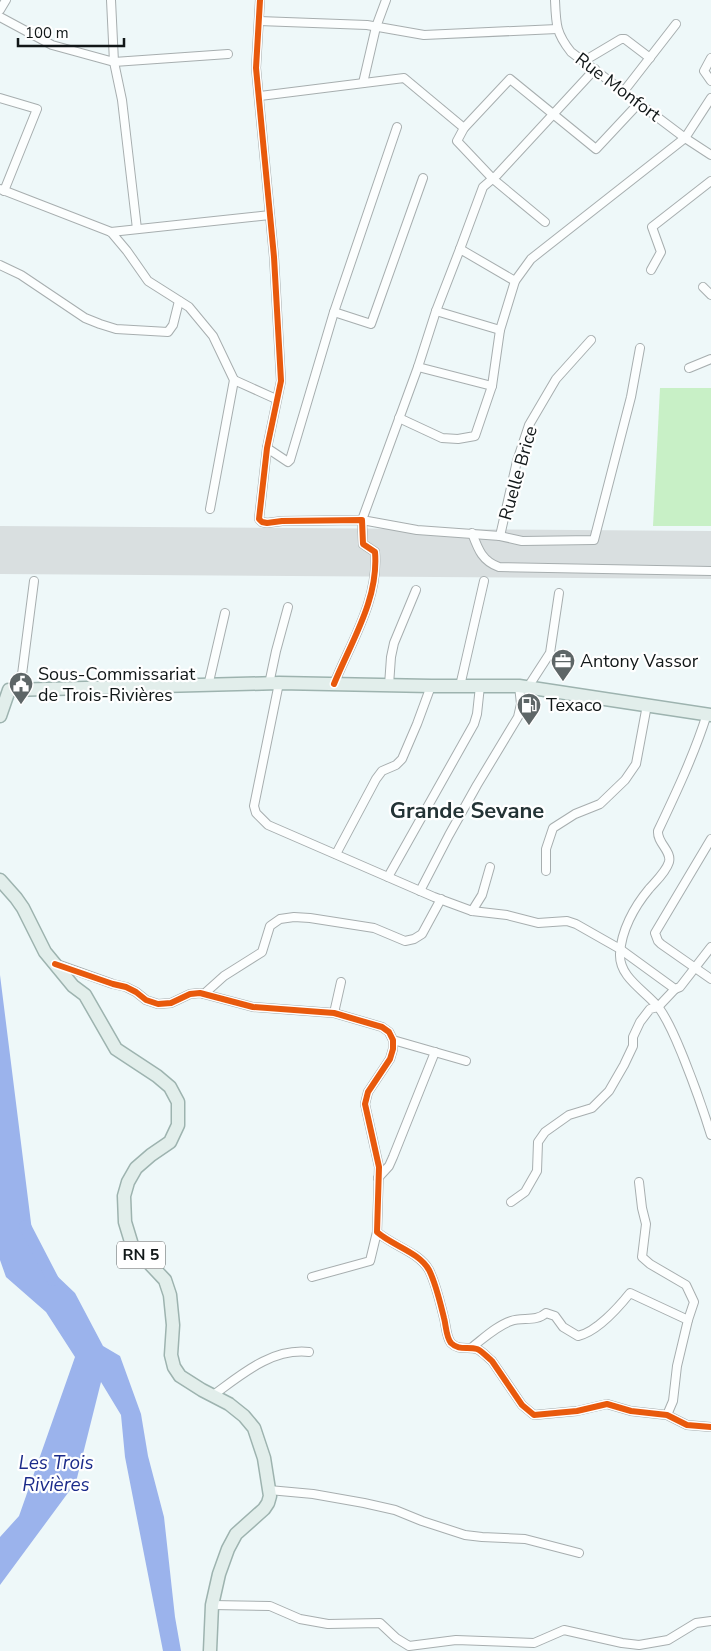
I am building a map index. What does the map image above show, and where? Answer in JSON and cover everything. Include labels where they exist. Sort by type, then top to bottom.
[{"type":"main road","points":[[0,716],[14,690],[274,684],[524,686],[709,714]]},
{"type":"main road","name":"RN 5","points":[[0,880],[16,898],[45,952],[73,986],[85,996],[116,1049],[158,1076],[170,1087],[178,1102],[178,1125],[170,1142],[136,1168],[128,1182],[124,1196],[126,1222],[132,1245],[164,1280],[170,1295],[171,1355],[174,1367],[180,1376],[189,1383],[229,1404],[244,1416],[254,1428],[264,1458],[269,1490],[268,1503],[264,1509],[236,1534],[228,1548],[219,1574],[212,1605],[210,1651]]},
{"type":"street","points":[[0,10],[6,0]]},
{"type":"street","points":[[112,0],[114,62],[122,100],[137,229]]},
{"type":"street","points":[[260,0],[256,68],[270,215],[281,381],[267,448],[259,519],[262,522],[362,520],[417,530],[472,533],[522,541],[594,540],[631,397],[640,348]]},
{"type":"street","points":[[363,83],[376,27],[386,0]]},
{"type":"street","name":"Rue Monfort","points":[[555,0],[557,29],[561,39],[571,52],[685,138],[711,155]]},
{"type":"street","points":[[0,17],[52,45],[114,62],[228,54]]},
{"type":"street","points":[[259,21],[376,27],[424,35],[557,29]]},
{"type":"street","points":[[624,91],[676,24]]},
{"type":"street","points":[[584,61],[621,39],[625,39],[650,58]]},
{"type":"street","points":[[711,58],[704,72],[711,81]]},
{"type":"street","points":[[334,684],[374,587],[375,552],[363,544],[362,520],[418,367],[436,311],[483,186],[493,179],[595,70]]},
{"type":"street","points":[[260,96],[404,78],[464,128]]},
{"type":"street","points":[[545,222],[493,179],[457,141],[464,128],[510,79],[596,149],[639,103]]},
{"type":"street","points":[[0,98],[38,109],[2,190],[111,232],[127,250],[148,281],[189,307],[213,336],[234,380],[210,509]]},
{"type":"street","points":[[399,418],[442,438],[458,439],[475,436],[492,386],[500,330],[515,282],[531,259],[685,138],[711,98]]},
{"type":"street","points":[[267,448],[288,462],[290,460],[334,312],[397,127]]},
{"type":"street","points":[[334,312],[371,324],[423,178]]},
{"type":"street","points":[[651,270],[661,252],[652,227],[711,181]]},
{"type":"street","points":[[111,232],[270,215]]},
{"type":"street","points":[[460,249],[515,282]]},
{"type":"street","points":[[0,265],[21,275],[85,318],[116,329],[168,332],[173,326],[179,301]]},
{"type":"street","points":[[702,287],[711,295]]},
{"type":"street","points":[[436,311],[500,330]]},
{"type":"street","name":"Ruelle Brice","points":[[500,536],[517,461],[529,425],[556,379],[591,340]]},
{"type":"street","points":[[688,368],[711,359]]},
{"type":"street","points":[[418,367],[492,386]]},
{"type":"street","points":[[234,380],[276,399]]},
{"type":"street","points":[[472,533],[480,553],[490,564],[499,567],[711,571]]},
{"type":"street","points":[[460,686],[484,581]]},
{"type":"street","points":[[14,690],[34,582]]},
{"type":"street","points":[[389,686],[394,643],[416,590]]},
{"type":"street","points":[[420,891],[458,818],[518,717],[524,686],[550,654],[560,593]]},
{"type":"street","points":[[288,607],[276,651],[274,684],[254,806],[256,813],[268,824],[420,891],[472,911],[507,914],[538,923],[567,921],[588,930],[620,949],[675,989]]},
{"type":"street","points":[[208,686],[225,613]]},
{"type":"street","points":[[336,854],[376,779],[382,771],[396,765],[402,759],[430,686]]},
{"type":"street","points":[[388,877],[474,724],[480,686]]},
{"type":"street","points":[[546,871],[546,849],[553,828],[575,814],[600,804],[625,780],[636,764],[647,705]]},
{"type":"street","points":[[709,714],[688,766],[658,831],[657,837],[668,853],[670,861],[639,902],[625,932],[620,949],[620,957],[623,970],[630,981],[648,994],[667,1020],[699,1097],[711,1135]]},
{"type":"street","points":[[711,839],[655,933],[661,944],[711,979]]},
{"type":"street","points":[[472,911],[482,895],[490,867]]},
{"type":"street","points":[[204,994],[224,976],[260,955],[270,926],[280,919],[294,917],[310,918],[361,925],[406,940],[414,939],[422,934],[441,899]]},
{"type":"street","points":[[510,1202],[525,1192],[537,1171],[538,1142],[545,1132],[569,1115],[592,1108],[609,1091],[633,1046],[633,1037],[640,1022],[650,1009],[658,1007],[675,989],[680,987],[711,947]]},
{"type":"street","points":[[55,964],[126,987],[146,1000],[158,1004],[171,1003],[190,994],[204,994],[253,1007],[334,1013],[382,1027],[389,1032],[393,1040],[390,1059],[372,1085],[365,1104],[376,1146],[379,1167],[377,1232],[370,1261],[312,1277]]},
{"type":"street","points":[[334,1013],[341,982]]},
{"type":"street","points":[[393,1040],[466,1061]]},
{"type":"street","points":[[378,1178],[389,1166],[435,1052]]},
{"type":"street","points":[[639,1182],[646,1224],[642,1257],[650,1264],[686,1285],[694,1302],[677,1366],[674,1401],[667,1415]]},
{"type":"street","points":[[377,1232],[385,1239],[409,1251],[423,1262],[434,1286],[445,1319],[449,1340],[460,1348],[478,1350],[492,1361],[522,1405],[534,1415],[577,1411],[608,1404],[630,1411],[667,1415],[687,1425],[711,1427]]},
{"type":"street","points":[[471,1348],[494,1330],[512,1321],[541,1318],[546,1313],[555,1316],[564,1327],[578,1336],[583,1335],[608,1319],[630,1294],[688,1320]]},
{"type":"street","points":[[212,1396],[252,1367],[269,1358],[297,1350],[309,1352]]},
{"type":"street","points":[[269,1490],[297,1492],[364,1503],[395,1510],[430,1524],[465,1534],[482,1537],[524,1539],[579,1553]]},
{"type":"street","points":[[212,1605],[270,1606],[300,1619],[328,1624],[380,1623],[396,1638],[409,1646],[456,1640],[534,1643],[564,1630],[622,1643],[639,1644],[668,1640],[696,1622],[711,1621]]},
{"type":"green space","points":[[660,388],[711,388],[711,526],[653,526]]},
{"type":"water","name":"Les Trois Rivières","points":[[0,975],[35,1255],[75,1293],[103,1346],[120,1356],[141,1414],[148,1456],[164,1517],[175,1617],[181,1651],[163,1651],[125,1457],[121,1415],[101,1382],[76,1482],[0,1585],[0,1537],[19,1516],[75,1357],[46,1312],[6,1277],[0,1260]]},
{"type":"waterway","name":"Les Trois Rivières","points":[[25,1226],[53,1280]]},
{"type":"runway","points":[[0,550],[711,555]]},
{"type":"cycle path","points":[[260,0],[256,68],[274,257],[281,381],[267,448],[259,519],[267,523],[282,521],[362,520],[363,544],[375,552],[373,587],[362,620],[334,684]]},
{"type":"cycle path","points":[[55,964],[126,987],[146,1000],[158,1004],[171,1003],[190,994],[200,993],[253,1007],[334,1013],[382,1027],[389,1032],[393,1040],[393,1049],[390,1059],[368,1092],[365,1104],[379,1167],[377,1232],[419,1258],[425,1264],[438,1293],[447,1334],[451,1343],[460,1348],[474,1348],[483,1353],[492,1361],[522,1405],[534,1415],[577,1411],[607,1404],[631,1411],[667,1415],[687,1425],[711,1427]]},
{"type":"place","name":"Antony Vassor","points":[[563,682]]},
{"type":"place","name":"Sous-Commissariat de Trois-Rivières","points":[[21,705]]},
{"type":"place","name":"Texaco","points":[[529,726]]},
{"type":"district","name":"Grande Sevane","points":[[467,811]]}]
